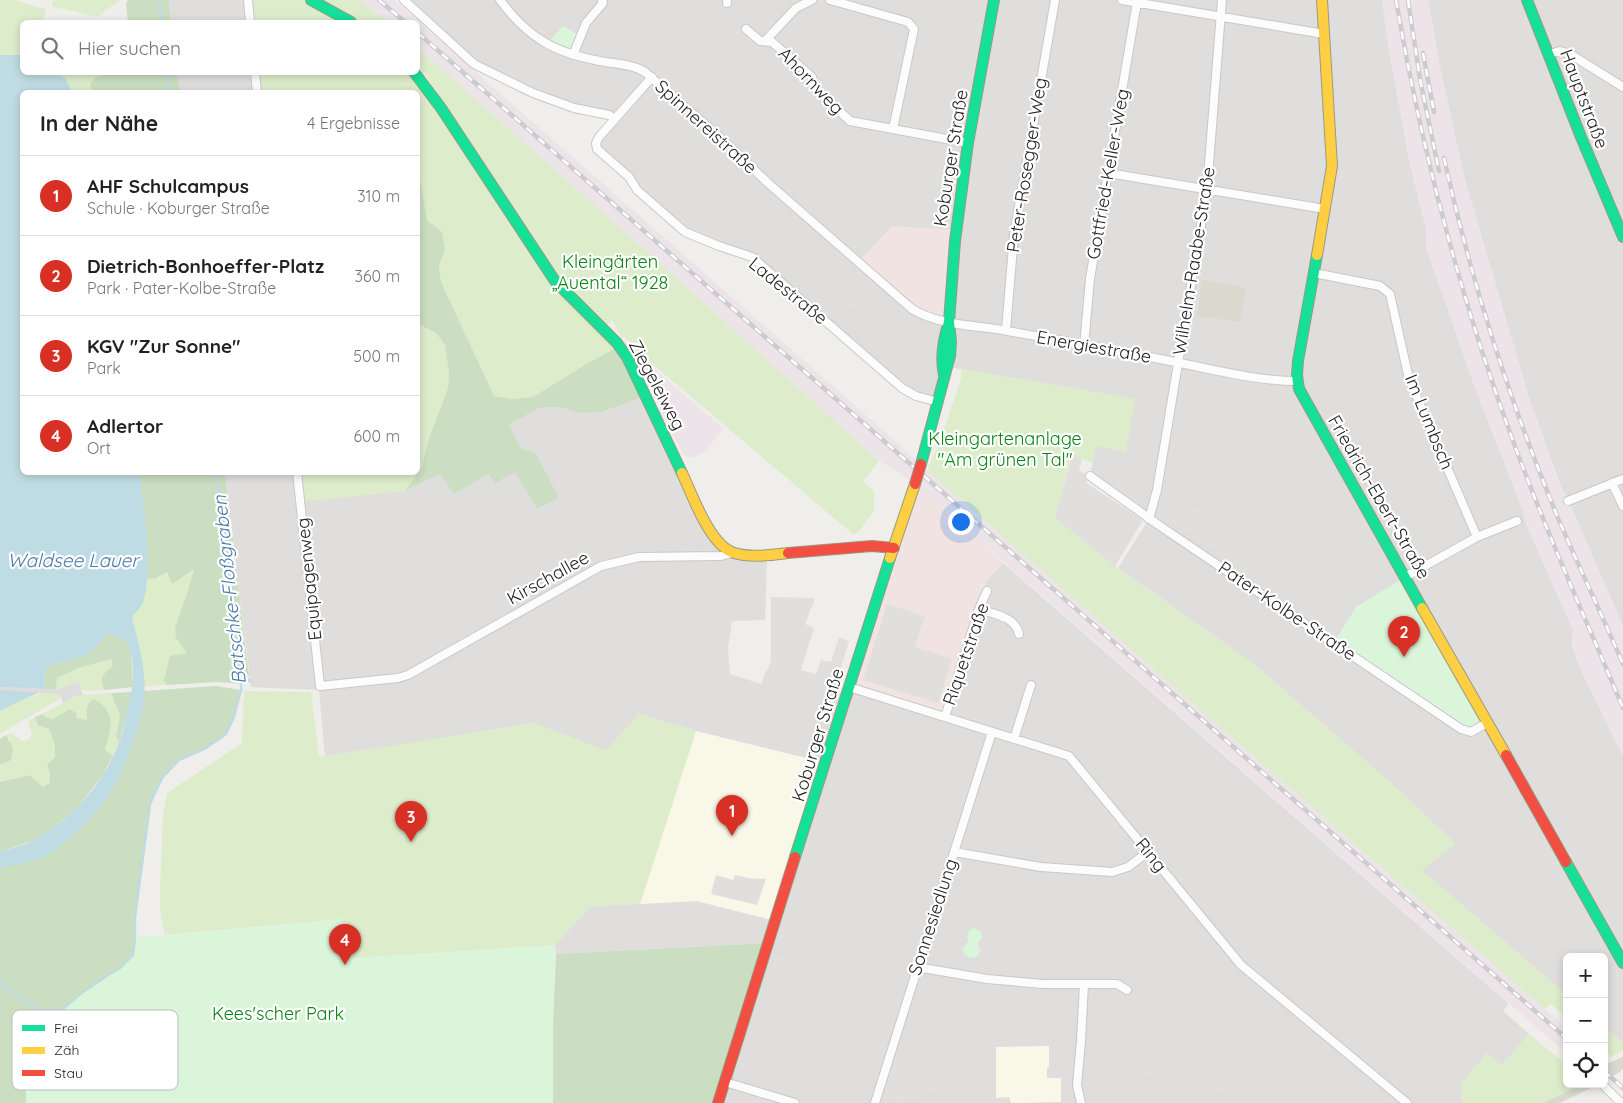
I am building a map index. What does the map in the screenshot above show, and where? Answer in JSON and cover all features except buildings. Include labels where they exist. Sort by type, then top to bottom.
[{"type":"main road","points":[[310,0],[347,20]]},
{"type":"main road","name":"Koburger Straße","points":[[718,1103],[921,464],[938,402],[944,375],[941,366],[944,334],[949,322],[955,241],[968,143],[994,0]]},
{"type":"main road","name":"Friedrich-Ebert-Straße","points":[[1322,0],[1332,170],[1298,366],[1298,381],[1303,398],[1439,635],[1623,963]]},
{"type":"main road","name":"Hauptstraße","points":[[1527,0],[1623,237]]},
{"type":"main road","name":"Ziegeleiweg","points":[[416,75],[441,108],[555,281],[612,338],[627,358],[709,528],[721,545],[732,553]]},
{"type":"main road","name":"Kirschallee","points":[[732,553],[767,555],[872,546],[894,548]]},
{"type":"street","points":[[248,0],[250,20]]},
{"type":"street","points":[[404,0],[474,64],[533,93],[574,108],[609,115],[615,119]]},
{"type":"street","points":[[500,0],[510,14],[537,38],[556,50],[586,59],[638,67],[652,77]]},
{"type":"street","points":[[573,55],[586,23],[603,3],[602,0]]},
{"type":"street","points":[[765,41],[796,8],[812,0]]},
{"type":"street","points":[[830,0],[908,22],[914,29],[893,129]]},
{"type":"street","name":"Peter-Rosegger-Weg","points":[[1006,330],[1014,235],[1054,0]]},
{"type":"street","points":[[1123,0],[1324,34]]},
{"type":"street","name":"Wilhelm-Raabe-Straße","points":[[1149,519],[1157,490],[1207,189],[1222,0]]},
{"type":"street","name":"Gottfried-Keller-Weg","points":[[1084,346],[1090,279],[1137,2]]},
{"type":"street","name":"Ahornweg","points":[[746,29],[760,41],[772,42],[812,77],[814,87],[850,121],[968,143]]},
{"type":"street","points":[[1549,54],[1560,52],[1570,54],[1623,87]]},
{"type":"street","points":[[255,75],[257,90]]},
{"type":"street","name":"Spinnereistraße","points":[[615,119],[652,77],[768,183],[906,304],[921,314],[949,322]]},
{"type":"street","name":"Ladestraße","points":[[615,119],[599,137],[596,143],[597,149],[629,177],[637,190],[685,232],[752,257],[902,388],[916,396],[938,402]]},
{"type":"street","points":[[1108,173],[1325,209]]},
{"type":"street","name":"Im Lumbsch","points":[[1314,273],[1380,286],[1390,294],[1394,303],[1409,379],[1477,537]]},
{"type":"street","name":"Energiestraße","points":[[949,322],[1006,330],[1248,376],[1298,381]]},
{"type":"street","name":"Equipagenweg","points":[[297,475],[320,686]]},
{"type":"street","name":"Pater-Kolbe-Straße","points":[[1090,476],[1149,519],[1464,730],[1473,731],[1487,723]]},
{"type":"street","points":[[1568,502],[1623,479]]},
{"type":"street","points":[[1612,483],[1623,506]]},
{"type":"street","points":[[1405,577],[1477,537],[1516,521]]},
{"type":"street","name":"Kirschallee","points":[[320,686],[398,678],[408,675],[601,566],[639,557],[721,556],[732,553]]},
{"type":"street","name":"Riquetstraße","points":[[944,717],[979,609],[987,591]]},
{"type":"street","points":[[979,609],[1005,617],[1015,625],[1019,634]]},
{"type":"street","points":[[1014,739],[1031,686]]},
{"type":"street","name":"Ring","points":[[850,687],[1069,756],[1241,965],[1407,1103]]},
{"type":"street","name":"Sonnesiedlung","points":[[875,1103],[992,732]]},
{"type":"street","points":[[954,852],[1041,867],[1112,872],[1128,867],[1148,852]]},
{"type":"street","points":[[917,967],[986,979],[1042,984],[1117,984],[1127,990]]},
{"type":"street","points":[[1080,1103],[1077,1085],[1084,984]]},
{"type":"street","points":[[725,1082],[796,1103]]},
{"type":"street","points":[[1606,1088],[1620,1103]]},
{"type":"shaded area","points":[[169,0],[248,0],[250,20],[171,20]]},
{"type":"shaded area","points":[[361,0],[394,0],[417,20],[385,20]]},
{"type":"shaded area","points":[[404,0],[1382,0],[1410,164],[1426,229],[1426,247],[1474,385],[1522,508],[1526,524],[1573,630],[1572,646],[1584,677],[1623,756],[1623,1043],[1608,1030],[1608,953],[1563,953],[1563,992],[1421,870],[1455,843],[1393,785],[1254,664],[1118,568],[1149,519],[1090,476],[1096,446],[1135,399],[948,367],[938,402],[916,396],[752,257],[685,232],[637,190],[596,143],[614,119],[574,108],[474,64]]},
{"type":"shaded area","points":[[1382,0],[1428,0],[1439,63],[1464,177],[1529,398],[1562,493],[1565,492],[1623,626],[1623,756],[1584,677],[1572,646],[1573,630],[1526,524],[1522,508],[1474,385],[1426,247],[1426,229],[1410,164]]},
{"type":"shaded area","points":[[1428,0],[1623,0],[1623,626],[1565,493],[1563,493],[1529,398],[1464,177],[1439,63]]},
{"type":"shaded area","points":[[420,23],[1237,742],[1563,1025],[1563,1051],[921,490],[900,473],[879,461],[420,50]]},
{"type":"shaded area","points":[[177,75],[255,75],[257,90],[180,90]]},
{"type":"shaded area","points":[[892,226],[956,230],[949,322],[921,314],[858,262]]},
{"type":"shaded area","points":[[1202,280],[1247,288],[1240,322],[1197,316]]},
{"type":"shaded area","points":[[846,290],[861,303],[853,312],[837,299]]},
{"type":"shaded area","points":[[642,358],[724,429],[703,453],[691,458],[684,456],[641,370]]},
{"type":"shaded area","points":[[646,396],[709,529],[732,553],[767,555],[765,620],[732,621],[728,648],[730,674],[761,684],[767,669],[847,695],[985,582],[1003,563],[1509,1004],[1503,1011],[1529,1034],[1501,1066],[1487,1053],[1461,1084],[1463,1103],[718,1103],[769,943],[556,954],[555,945],[589,908],[594,906],[697,901],[776,921],[809,759],[696,731],[639,714],[606,751],[533,723],[325,757],[319,690],[251,687],[225,475],[309,475],[405,491],[440,474],[454,493],[490,474],[515,471],[537,509],[559,498],[521,448],[509,425],[539,408],[559,407],[579,413],[602,412]]},
{"type":"shaded area","points":[[1072,455],[1082,459],[1079,470],[1090,476],[1086,483],[1143,520],[1115,566],[1055,518]]},
{"type":"shaded area","points":[[915,484],[1003,563],[985,582],[987,591],[945,717],[849,687]]},
{"type":"shaded area","points":[[1173,492],[1206,512],[1213,501],[1305,560],[1281,596],[1164,518],[1171,508],[1164,502]]},
{"type":"shaded area","points":[[771,597],[815,598],[805,624],[814,628],[801,670],[816,674],[821,660],[831,662],[839,637],[849,641],[830,703],[764,682],[771,660]]},
{"type":"shaded area","points":[[887,604],[925,616],[915,647],[952,659],[938,703],[863,680]]},
{"type":"shaded area","points":[[1152,699],[1167,713],[1158,723],[1155,736],[1135,732],[1139,713]]},
{"type":"shaded area","points":[[696,731],[826,763],[776,921],[697,901],[640,904]]},
{"type":"shaded area","points":[[1469,799],[1475,804],[1488,808],[1481,833],[1468,830],[1472,816],[1462,807]]},
{"type":"shaded area","points":[[1476,837],[1486,854],[1474,861],[1464,844]]},
{"type":"shaded area","points":[[716,875],[733,880],[735,875],[766,879],[757,905],[711,894]]},
{"type":"shaded area","points":[[777,953],[792,957],[783,995],[765,990]]},
{"type":"shaded area","points":[[1049,1046],[1047,1078],[1061,1078],[1061,1102],[1011,1103],[1009,1097],[996,1098],[996,1047]]},
{"type":"shaded area","points":[[1623,1057],[1623,1068],[1620,1072],[1608,1079],[1608,1063]]},
{"type":"shaded area","points":[[1151,1058],[1156,1076],[1128,1084],[1123,1066]]},
{"type":"shaded area","points":[[895,1060],[953,1079],[949,1091],[898,1103],[882,1099]]},
{"type":"shaded area","points":[[1219,1070],[1228,1092],[1206,1099],[1198,1078]]},
{"type":"shaded area","points":[[1563,1087],[1591,1088],[1560,1103],[1527,1103]]},
{"type":"green space","points":[[0,0],[16,0],[46,8],[43,20],[20,20],[20,55],[0,55]]},
{"type":"green space","points":[[53,0],[120,0],[97,17],[52,7]]},
{"type":"green space","points":[[128,0],[169,0],[171,20],[128,20],[126,4]]},
{"type":"green space","points":[[248,0],[311,0],[347,20],[250,20]]},
{"type":"green space","points":[[322,0],[361,0],[385,20],[359,20]]},
{"type":"green space","points":[[563,26],[581,36],[573,55],[547,44]]},
{"type":"green space","name":"Kleingärten „Auental“ 1928","points":[[420,50],[879,461],[863,481],[874,491],[874,510],[861,529],[854,535],[643,356],[625,337],[621,337],[612,320],[607,325],[570,291],[542,254],[427,77],[420,69]]},
{"type":"green space","points":[[59,75],[101,75],[95,78],[99,90],[71,90],[66,79]]},
{"type":"green space","points":[[101,75],[177,75],[180,90],[94,90],[91,89],[90,84]]},
{"type":"green space","points":[[255,75],[415,75],[555,281],[619,346],[533,397],[512,399],[494,396],[441,282],[439,266],[445,249],[427,220],[420,178],[420,90],[257,90]]},
{"type":"green space","points":[[420,178],[427,220],[442,232],[445,249],[439,266],[441,282],[494,396],[512,399],[533,397],[619,346],[646,396],[602,412],[579,413],[559,407],[539,408],[509,425],[521,448],[536,454],[559,498],[537,509],[515,472],[495,483],[489,474],[454,494],[440,474],[405,491],[416,475],[420,475],[428,441],[448,388],[449,373],[445,345],[436,333],[420,325]]},
{"type":"green space","points":[[420,325],[436,333],[445,345],[449,373],[448,388],[428,441],[420,470]]},
{"type":"green space","name":"Kleingartenanlage \"Am grünen Tal\"","points":[[962,369],[1135,399],[1126,452],[1096,446],[1093,463],[1071,455],[1055,518],[1120,570],[1254,664],[1393,785],[1456,844],[1422,870],[1563,992],[1563,1014],[1551,1004],[1545,1009],[927,470],[939,444],[961,379]]},
{"type":"green space","points":[[139,475],[225,475],[249,676],[244,684],[216,682],[167,685],[164,681],[170,656],[187,653],[176,638],[175,628],[194,569],[172,584],[167,572],[155,579],[147,578],[146,531]]},
{"type":"green space","points":[[297,475],[416,475],[405,491],[300,502]]},
{"type":"green space","points":[[194,568],[176,638],[187,653],[164,681],[167,685],[144,686],[142,661],[132,618],[142,603],[147,578],[156,579],[167,572],[172,583]]},
{"type":"green space","points":[[1405,577],[1487,723],[1471,732],[1334,642],[1356,607]]},
{"type":"green space","points":[[109,633],[126,641],[131,651],[133,687],[105,690],[102,679],[104,674],[113,665],[111,659],[78,668],[57,678],[56,689],[44,689],[45,670],[55,664],[84,656],[94,649]]},
{"type":"green space","points":[[111,659],[113,665],[104,674],[102,679],[105,690],[83,691],[79,682],[56,689],[57,678],[78,668]]},
{"type":"green space","points":[[216,686],[241,690],[234,717],[226,734],[206,748],[179,760],[162,778],[150,804],[135,917],[133,955],[120,968],[79,995],[62,1010],[12,1010],[12,1090],[26,1090],[26,1103],[0,1103],[0,868],[44,857],[76,832],[144,701],[144,691]]},
{"type":"green space","points":[[244,691],[311,692],[319,757],[533,723],[606,750],[639,714],[696,731],[640,904],[594,906],[589,908],[555,945],[353,958],[347,957],[342,919],[165,935],[160,910],[160,891],[163,814],[167,793],[242,743]]},
{"type":"green space","points":[[41,692],[60,694],[61,698],[0,734],[0,711],[24,698],[35,696]]},
{"type":"green space","points":[[133,692],[119,742],[116,736],[120,716],[111,693]]},
{"type":"green space","points":[[111,693],[120,716],[116,736],[119,742],[113,755],[107,752],[105,748],[110,729],[108,710],[87,720],[77,718],[53,719],[47,718],[42,714],[77,695]]},
{"type":"green space","points":[[94,699],[106,709],[110,720],[105,748],[107,752],[113,755],[103,775],[78,807],[52,829],[35,840],[0,852],[0,782],[30,775],[43,787],[49,783],[50,774],[47,765],[55,757],[55,745],[49,729],[38,725],[35,717],[42,714],[47,718],[53,719],[70,709],[76,713],[77,718],[87,720],[88,705]]},
{"type":"green space","points":[[35,717],[39,725],[49,729],[55,745],[55,757],[47,765],[50,774],[48,783],[43,787],[30,775],[0,782],[0,765],[3,765],[10,740],[6,735],[11,733],[23,741],[29,739],[32,735],[28,722]]},
{"type":"green space","points":[[6,735],[13,748],[11,760],[0,765],[0,739]]},
{"type":"green space","name":"Kees'scher Park","points":[[342,919],[347,957],[353,958],[555,945],[553,1103],[26,1103],[26,1090],[178,1090],[178,1010],[62,1010],[79,995],[120,968],[133,955],[135,938]]},
{"type":"green space","points":[[974,928],[981,932],[982,938],[977,943],[980,948],[978,954],[976,957],[970,958],[964,954],[963,948],[969,941],[967,937],[969,931]]},
{"type":"green space","points":[[769,943],[718,1103],[553,1103],[553,1021],[556,954]]},
{"type":"green space","points":[[1608,1030],[1623,1043],[1623,1050],[1611,1057],[1608,1054]]},
{"type":"green space","points":[[1529,1034],[1563,1062],[1563,1088],[1575,1088],[1544,1103],[1463,1103],[1461,1084],[1487,1053],[1502,1065]]},
{"type":"water","name":"Waldsee Lauer","points":[[0,55],[20,55],[20,75],[59,75],[66,79],[71,90],[20,90],[20,475],[139,475],[145,520],[148,572],[143,602],[132,618],[140,648],[145,690],[144,701],[135,737],[108,797],[79,830],[51,853],[39,859],[0,868],[0,852],[28,843],[63,821],[86,798],[113,757],[124,727],[131,695],[133,667],[126,641],[109,633],[94,649],[84,656],[55,664],[45,670],[44,689],[0,711]]},
{"type":"pier","points":[[79,682],[83,695],[77,695],[63,703],[60,694],[0,690],[0,687],[59,689]]},
{"type":"waterway","name":"Batschke‐Floßgraben","points":[[159,0],[162,20]]},
{"type":"waterway","name":"Batschke‐Floßgraben","points":[[168,75],[170,90]]},
{"type":"waterway","name":"Batschke‐Floßgraben","points":[[62,1010],[79,995],[120,968],[133,955],[135,917],[150,804],[162,778],[179,760],[206,748],[226,734],[234,717],[241,690],[241,672],[216,475]]},
{"type":"waterway","points":[[241,672],[250,681]]},
{"type":"waterway","name":"Batschke‐Floßgraben","points":[[0,983],[41,1010]]},
{"type":"railway","points":[[379,0],[403,20]]},
{"type":"railway","points":[[1396,0],[1406,57],[1431,171],[1445,228],[1478,339],[1528,482],[1623,708]]},
{"type":"railway","points":[[1408,0],[1420,79],[1439,171]]},
{"type":"railway","points":[[420,35],[1563,1035]]},
{"type":"railway","points":[[1423,53],[1434,112]]},
{"type":"railway","points":[[1444,158],[1466,250],[1508,386],[1558,518],[1623,664]]},
{"type":"railway","points":[[1608,1075],[1623,1088]]},
{"type":"traffic: fast","points":[[311,0],[347,20]]},
{"type":"traffic: fast","points":[[921,464],[950,356],[949,322],[955,241],[968,143],[994,0]]},
{"type":"traffic: fast","points":[[1527,0],[1623,237]]},
{"type":"traffic: fast","points":[[416,75],[441,108],[555,281],[617,343],[627,357],[682,473]]},
{"type":"traffic: fast","points":[[1317,255],[1298,361],[1299,389],[1422,608]]},
{"type":"traffic: fast","points":[[944,375],[942,362],[943,348],[949,322]]},
{"type":"traffic: fast","points":[[795,857],[890,558]]},
{"type":"traffic: fast","points":[[1566,862],[1623,963]]},
{"type":"traffic: slow","points":[[1317,255],[1332,166],[1322,0]]},
{"type":"traffic: slow","points":[[682,473],[703,518],[717,540],[725,548],[734,553],[747,555],[761,556],[788,553]]},
{"type":"traffic: slow","points":[[890,558],[915,484]]},
{"type":"traffic: slow","points":[[1422,608],[1506,755]]},
{"type":"traffic: jam","points":[[915,484],[921,464]]},
{"type":"traffic: jam","points":[[788,553],[872,546],[894,548]]},
{"type":"traffic: jam","points":[[1506,755],[1566,862]]},
{"type":"traffic: jam","points":[[718,1103],[795,857]]},
{"type":"place","name":"Dietrich-Bonhoeffer-Platz","points":[[1404,657]]},
{"type":"place","name":"AHF Schulcampus","points":[[732,836]]},
{"type":"place","name":"KGV \"Zur Sonne\"","points":[[411,842]]},
{"type":"place","name":"Adlertor","points":[[345,965]]}]
